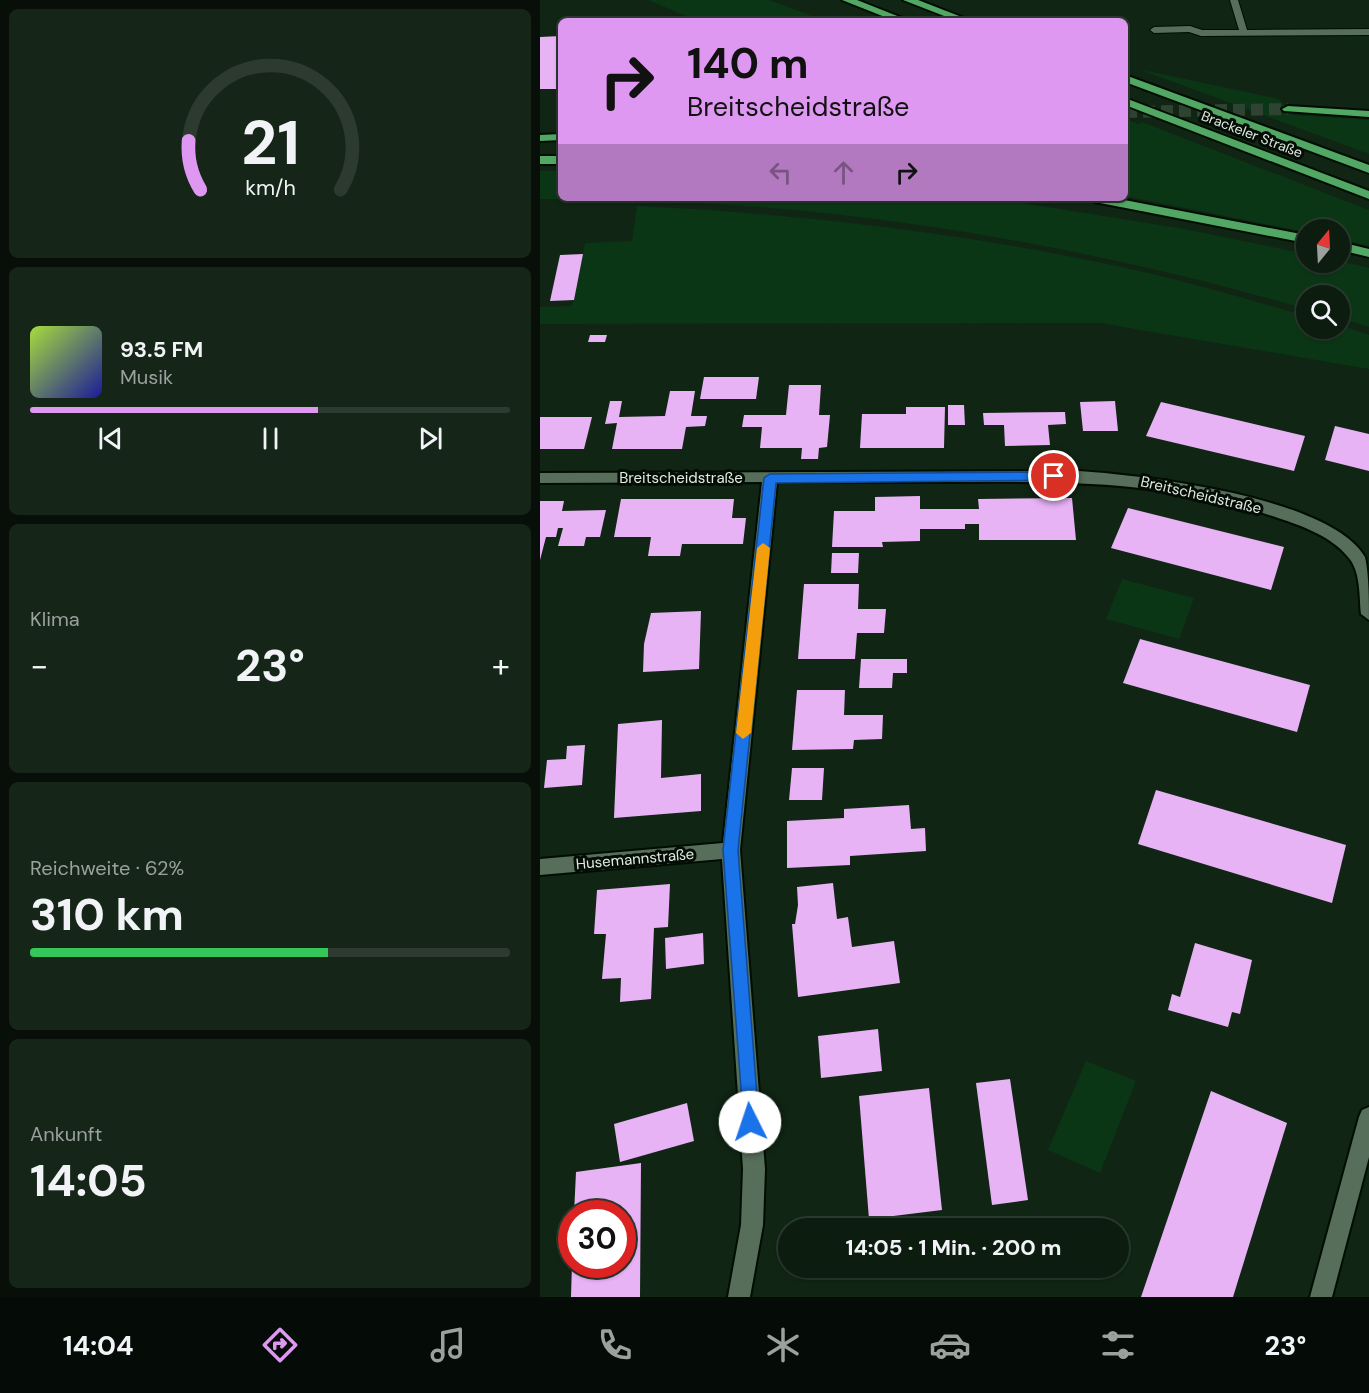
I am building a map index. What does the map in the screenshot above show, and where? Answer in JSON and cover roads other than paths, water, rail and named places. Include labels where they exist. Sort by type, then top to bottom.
[{"type":"highway","points":[[847,0],[898,18]]},
{"type":"highway","points":[[908,0],[959,18]]},
{"type":"highway","name":"Brackeler Straße","points":[[1128,79],[1369,169]]},
{"type":"highway","name":"Brackeler Straße","points":[[1128,102],[1369,195]]},
{"type":"highway","points":[[1288,108],[1369,114]]},
{"type":"highway","points":[[540,138],[558,137]]},
{"type":"highway","points":[[540,160],[558,160]]},
{"type":"highway","points":[[1111,201],[1296,236]]},
{"type":"highway","points":[[1350,248],[1369,253]]},
{"type":"street","name":"Breitscheidstraße","points":[[540,478],[1112,477],[1210,494],[1304,520],[1334,534],[1355,554],[1362,567],[1369,615]]},
{"type":"street","points":[[739,1297],[752,1225],[754,1169],[730,850],[770,478]]},
{"type":"street","name":"Husemannstraße","points":[[540,867],[730,850]]},
{"type":"street","points":[[1321,1297],[1369,1117]]},
{"type":"lane","points":[[1234,0],[1244,33]]},
{"type":"lane","points":[[1154,30],[1244,33],[1369,32]]},
{"type":"tunnel","points":[[1128,112],[1288,109]]}]
